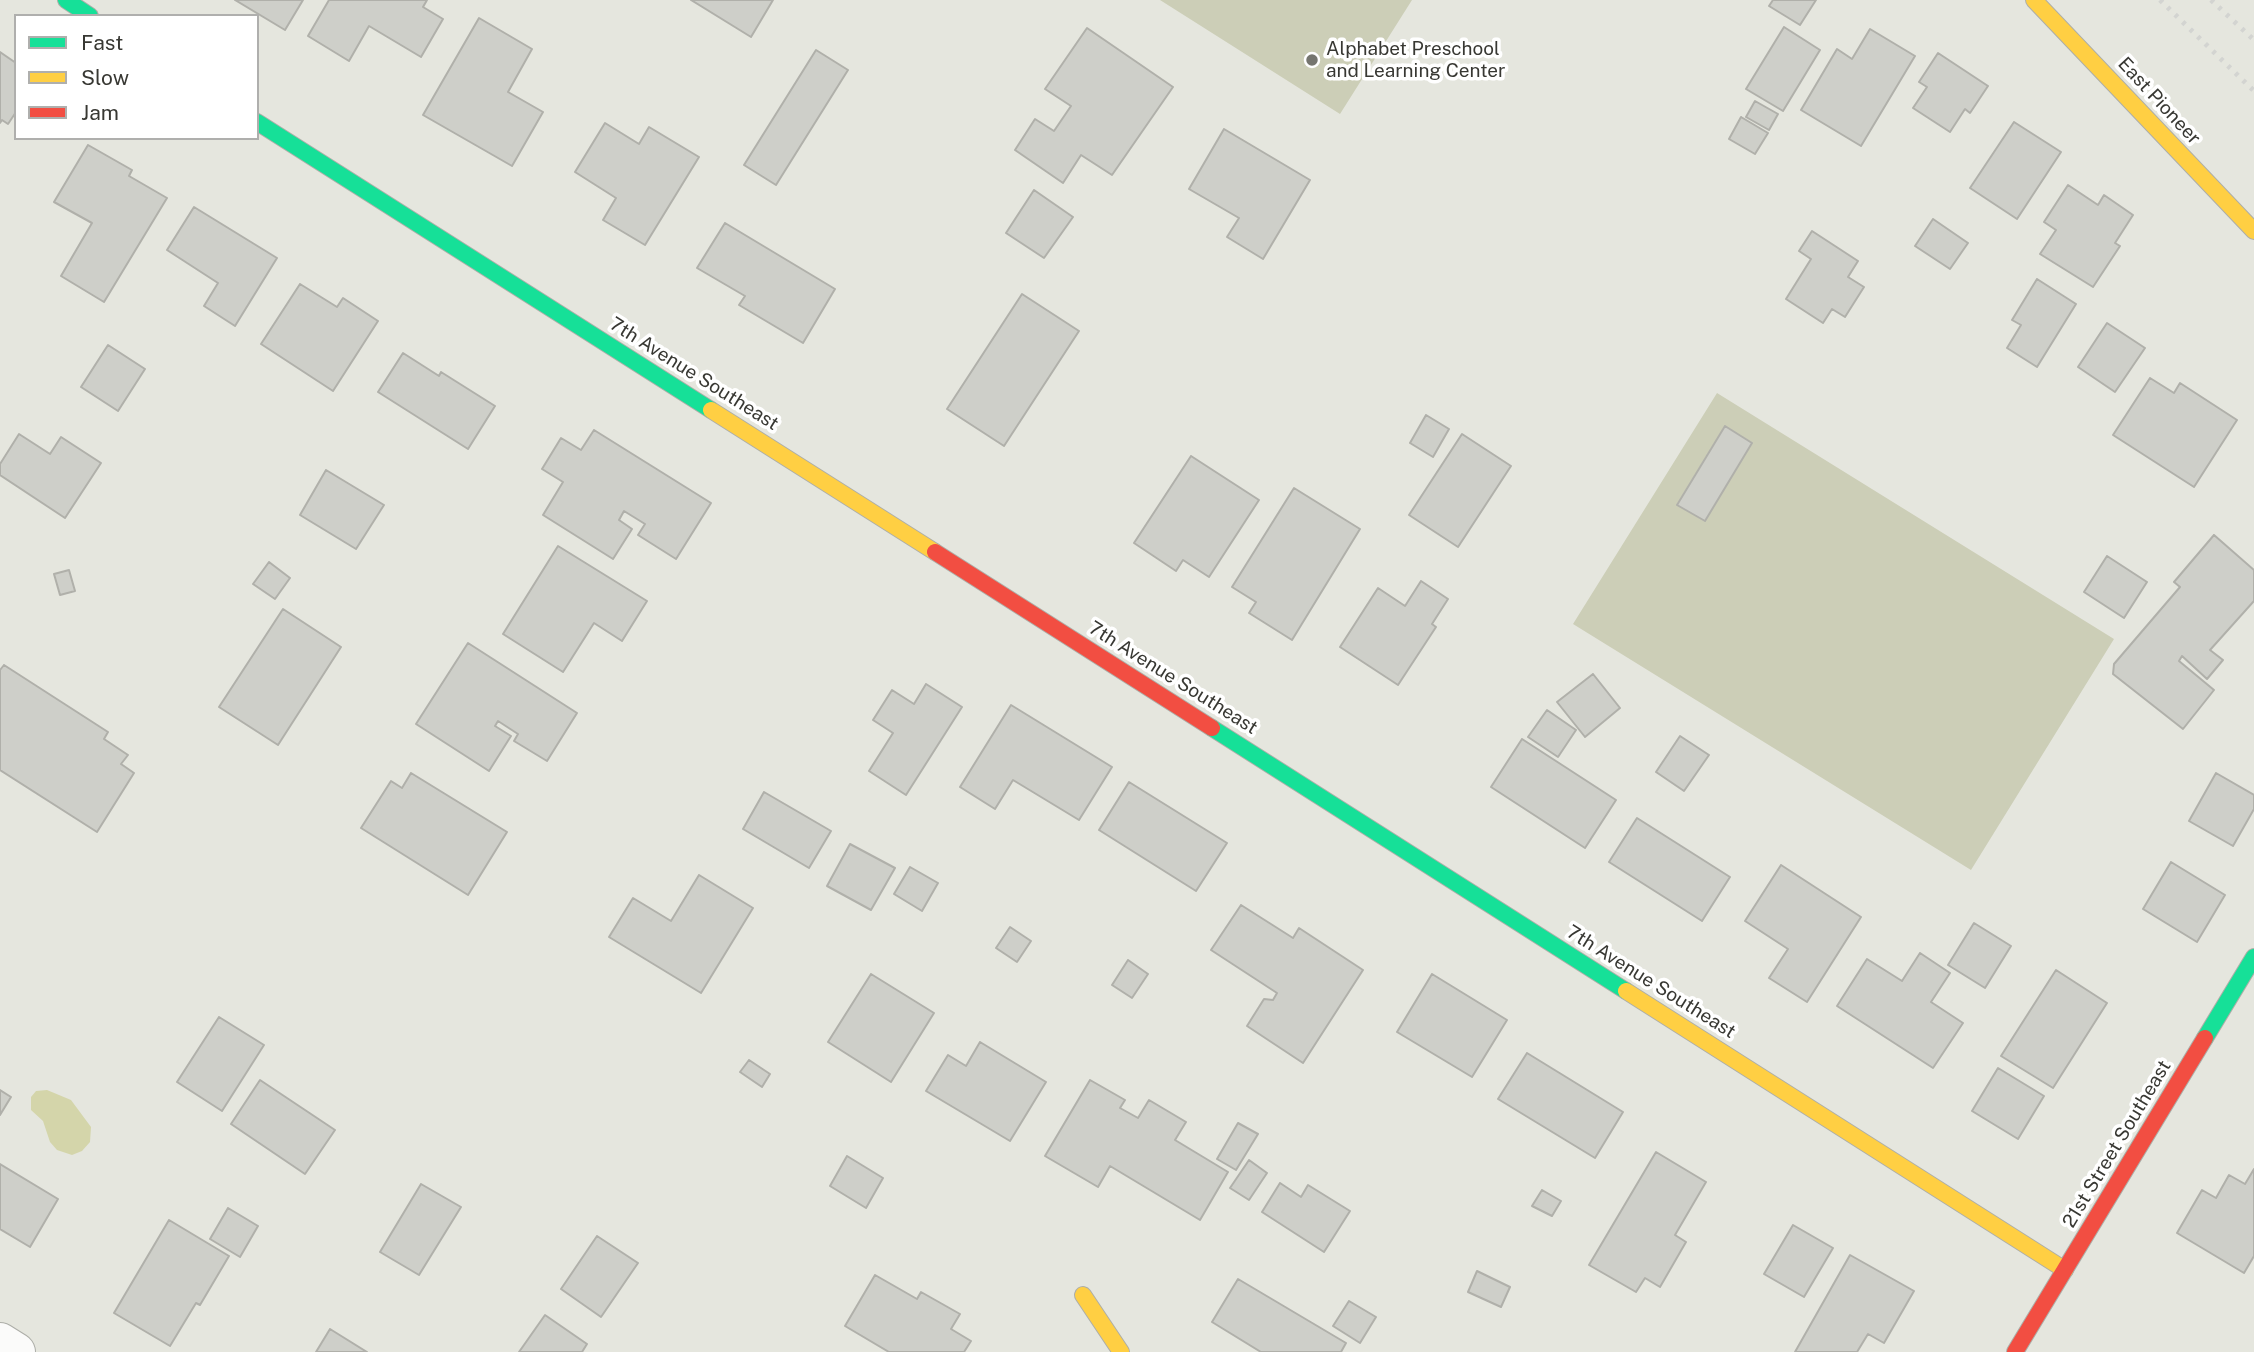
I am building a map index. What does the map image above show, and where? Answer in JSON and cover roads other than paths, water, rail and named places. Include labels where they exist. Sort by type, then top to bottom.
[{"type":"street","points":[[66,0],[87,14]]},
{"type":"street","name":"East Pioneer","points":[[2034,0],[2254,231]]},
{"type":"street","name":"7th Avenue Southeast","points":[[259,123],[2065,1270]]},
{"type":"street","name":"21st Street Southeast","points":[[2015,1352],[2254,957]]},
{"type":"street","points":[[1083,1295],[1121,1352]]},
{"type":"street","points":[[0,1342],[16,1352]]},
{"type":"railway","points":[[2160,0],[2254,91]]},
{"type":"railway","points":[[2211,0],[2254,40]]},
{"type":"place","name":"Alphabet Preschool and Learning Center","points":[[1312,60]]}]
